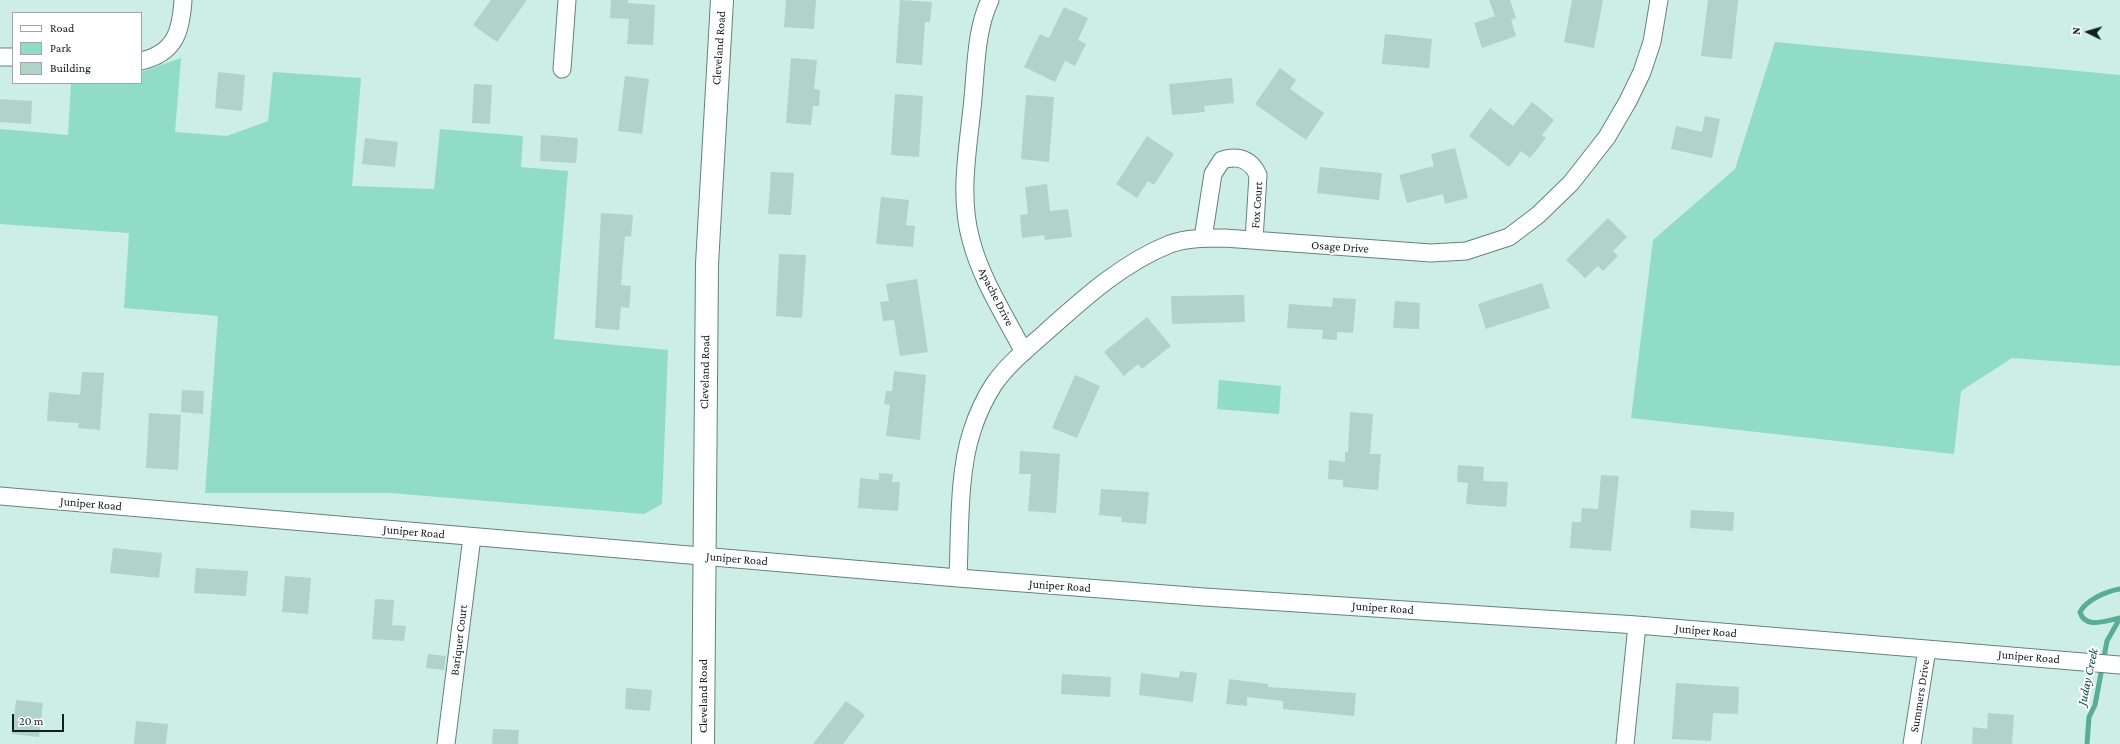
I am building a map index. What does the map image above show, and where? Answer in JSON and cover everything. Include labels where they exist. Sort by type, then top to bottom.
[{"type":"main road","name":"Cleveland Road","points":[[703,744],[703,556],[707,264],[722,0]]},
{"type":"street","points":[[142,61],[159,56],[168,49],[175,38],[180,25],[184,0]]},
{"type":"street","points":[[562,69],[568,0]]},
{"type":"street","name":"Apache Drive","points":[[990,0],[980,37],[975,78],[965,184],[966,219],[979,263],[1024,352]]},
{"type":"street","name":"Osage Drive","points":[[1024,352],[1083,299],[1126,266],[1147,254],[1171,244],[1204,238],[1254,240],[1431,253],[1466,251],[1508,237],[1538,215],[1571,183],[1607,137],[1628,101],[1642,72],[1652,42],[1659,0]]},
{"type":"street","points":[[0,57],[12,58]]},
{"type":"street","name":"Fox Court","points":[[1204,238],[1214,174],[1222,160],[1236,157],[1244,159],[1254,166],[1258,175],[1254,240]]},
{"type":"street","points":[[958,578],[964,471],[972,431],[983,403],[994,384],[1009,365],[1024,352]]},
{"type":"street","name":"Juniper Road","points":[[0,496],[958,578],[1204,597],[1637,625],[2119,664]]},
{"type":"street","name":"Bariquer Court","points":[[446,744],[472,537]]},
{"type":"street","points":[[1624,744],[1637,625]]},
{"type":"street","name":"Summers Drive","points":[[1912,744],[1927,649]]},
{"type":"green space","points":[[1775,42],[2120,75],[2120,366],[2012,358],[1961,391],[1954,454],[1631,418],[1653,240],[1735,169]]},
{"type":"green space","points":[[181,58],[175,132],[227,136],[268,121],[273,72],[361,78],[352,186],[434,189],[440,129],[523,136],[521,167],[568,171],[554,339],[668,350],[662,504],[644,514],[390,493],[205,493],[218,316],[124,308],[129,233],[0,224],[0,129],[68,135],[71,84],[142,84],[142,72]]},
{"type":"green space","points":[[1219,380],[1281,386],[1279,414],[1217,409]]},
{"type":"building","points":[[491,0],[527,0],[497,42],[473,25]]},
{"type":"building","points":[[611,0],[628,0],[628,3],[655,5],[653,45],[627,44],[629,19],[610,18]]},
{"type":"building","points":[[786,0],[816,0],[814,29],[784,27]]},
{"type":"building","points":[[900,0],[932,2],[930,22],[925,22],[922,65],[896,63]]},
{"type":"building","points":[[1489,0],[1510,0],[1516,18],[1511,20],[1516,36],[1482,48],[1474,23],[1495,16]]},
{"type":"building","points":[[1572,0],[1603,0],[1594,48],[1564,42]]},
{"type":"building","points":[[1708,0],[1738,0],[1732,59],[1701,56]]},
{"type":"building","points":[[1064,7],[1088,18],[1078,40],[1086,44],[1075,66],[1065,61],[1055,82],[1024,67],[1040,34],[1049,38]]},
{"type":"building","points":[[1385,34],[1432,39],[1429,68],[1382,64]]},
{"type":"building","points":[[791,58],[817,60],[814,89],[820,90],[819,106],[813,106],[811,125],[786,123]]},
{"type":"building","points":[[1280,68],[1296,80],[1290,89],[1324,113],[1306,140],[1255,104]]},
{"type":"building","points":[[218,72],[245,75],[242,111],[215,108]]},
{"type":"building","points":[[625,76],[649,79],[642,134],[618,131]]},
{"type":"building","points":[[1232,78],[1234,103],[1204,106],[1205,112],[1172,115],[1169,84]]},
{"type":"building","points":[[474,84],[492,85],[490,124],[472,123]]},
{"type":"building","points":[[895,94],[923,96],[919,157],[891,155]]},
{"type":"building","points":[[1026,95],[1054,97],[1049,162],[1021,159]]},
{"type":"building","points":[[0,99],[32,101],[31,124],[0,122]]},
{"type":"building","points":[[1532,102],[1554,120],[1542,135],[1546,138],[1530,158],[1521,151],[1509,167],[1469,136],[1490,108],[1513,126]]},
{"type":"building","points":[[1705,116],[1720,119],[1712,158],[1671,149],[1676,126],[1702,132]]},
{"type":"building","points":[[541,135],[578,138],[576,163],[540,161]]},
{"type":"building","points":[[1147,136],[1174,154],[1154,185],[1148,181],[1137,198],[1116,184]]},
{"type":"building","points":[[365,138],[398,142],[395,167],[362,164]]},
{"type":"building","points":[[1455,148],[1468,198],[1445,204],[1443,194],[1407,203],[1399,175],[1434,166],[1431,154]]},
{"type":"building","points":[[1320,167],[1382,173],[1379,200],[1317,193]]},
{"type":"building","points":[[771,172],[794,173],[791,215],[768,214]]},
{"type":"building","points":[[1047,184],[1050,211],[1068,209],[1072,237],[1045,240],[1044,235],[1022,238],[1020,215],[1028,214],[1025,187]]},
{"type":"building","points":[[881,197],[909,200],[906,225],[915,226],[913,247],[876,244]]},
{"type":"building","points":[[601,213],[633,215],[631,237],[625,236],[621,285],[631,286],[629,308],[621,307],[619,330],[595,328]]},
{"type":"building","points":[[1608,218],[1627,237],[1613,251],[1618,256],[1603,271],[1598,266],[1585,278],[1566,260]]},
{"type":"building","points":[[779,254],[806,255],[802,318],[776,316]]},
{"type":"building","points":[[917,279],[928,352],[900,356],[894,320],[883,321],[880,302],[889,301],[886,284]]},
{"type":"building","points":[[1542,283],[1550,308],[1486,329],[1478,304]]},
{"type":"building","points":[[1244,295],[1245,322],[1172,324],[1171,296]]},
{"type":"building","points":[[1333,298],[1356,299],[1353,333],[1337,332],[1337,340],[1322,339],[1323,330],[1287,328],[1289,304],[1332,307]]},
{"type":"building","points":[[1395,301],[1420,303],[1419,329],[1393,328]]},
{"type":"building","points":[[1147,317],[1171,346],[1142,369],[1138,364],[1124,376],[1104,352]]},
{"type":"building","points":[[894,371],[926,375],[920,440],[886,436],[890,405],[884,404],[886,391],[892,391]]},
{"type":"building","points":[[82,372],[104,373],[100,430],[78,428],[79,423],[47,421],[49,392],[80,395]]},
{"type":"building","points":[[1075,375],[1100,386],[1077,438],[1052,428]]},
{"type":"building","points":[[182,390],[204,391],[203,414],[181,412]]},
{"type":"building","points":[[1350,412],[1373,414],[1370,454],[1381,454],[1378,490],[1343,487],[1343,480],[1328,479],[1329,460],[1345,462],[1345,452],[1348,452]]},
{"type":"building","points":[[149,413],[181,415],[178,470],[146,468]]},
{"type":"building","points":[[1020,451],[1060,454],[1056,513],[1028,511],[1031,474],[1019,474]]},
{"type":"building","points":[[1458,465],[1484,467],[1483,481],[1508,482],[1506,507],[1466,504],[1468,483],[1457,482]]},
{"type":"building","points":[[879,473],[893,474],[892,482],[900,482],[898,511],[858,508],[860,478],[879,480]]},
{"type":"building","points":[[1601,475],[1619,476],[1611,551],[1570,548],[1572,522],[1581,522],[1582,508],[1598,509]]},
{"type":"building","points":[[1101,489],[1149,492],[1146,524],[1121,522],[1122,517],[1099,515]]},
{"type":"building","points":[[1691,510],[1734,512],[1733,531],[1690,528]]},
{"type":"building","points":[[113,548],[162,553],[159,578],[110,573]]},
{"type":"building","points":[[196,568],[248,571],[246,596],[194,593]]},
{"type":"building","points":[[285,576],[311,578],[308,614],[282,612]]},
{"type":"building","points":[[375,599],[394,600],[392,625],[406,626],[404,641],[372,639]]},
{"type":"building","points":[[428,654],[446,656],[444,670],[426,668]]},
{"type":"building","points":[[1180,671],[1197,673],[1193,702],[1139,695],[1141,673],[1179,678]]},
{"type":"building","points":[[1062,674],[1111,677],[1110,697],[1061,694]]},
{"type":"building","points":[[1229,679],[1268,684],[1268,687],[1356,693],[1354,716],[1283,709],[1283,701],[1247,697],[1247,706],[1226,704]]},
{"type":"building","points":[[1676,683],[1739,687],[1738,714],[1713,713],[1711,741],[1672,739]]},
{"type":"building","points":[[626,688],[652,690],[650,711],[625,709]]},
{"type":"building","points":[[16,700],[43,703],[39,737],[12,734]]},
{"type":"building","points":[[846,701],[865,715],[843,744],[813,744]]},
{"type":"building","points":[[1988,713],[2014,715],[2012,744],[1972,744],[1973,727],[1987,729]]},
{"type":"building","points":[[136,721],[168,724],[166,744],[134,744]]},
{"type":"building","points":[[493,729],[519,730],[518,744],[492,744]]},
{"type":"waterway","name":"Juday Creek","points":[[2120,589],[2097,597],[2087,604],[2080,612],[2083,618],[2091,622],[2103,622],[2120,618]]},
{"type":"waterway","name":"Juday Creek","points":[[2087,744],[2089,717],[2095,705],[2107,641],[2120,618]]}]
